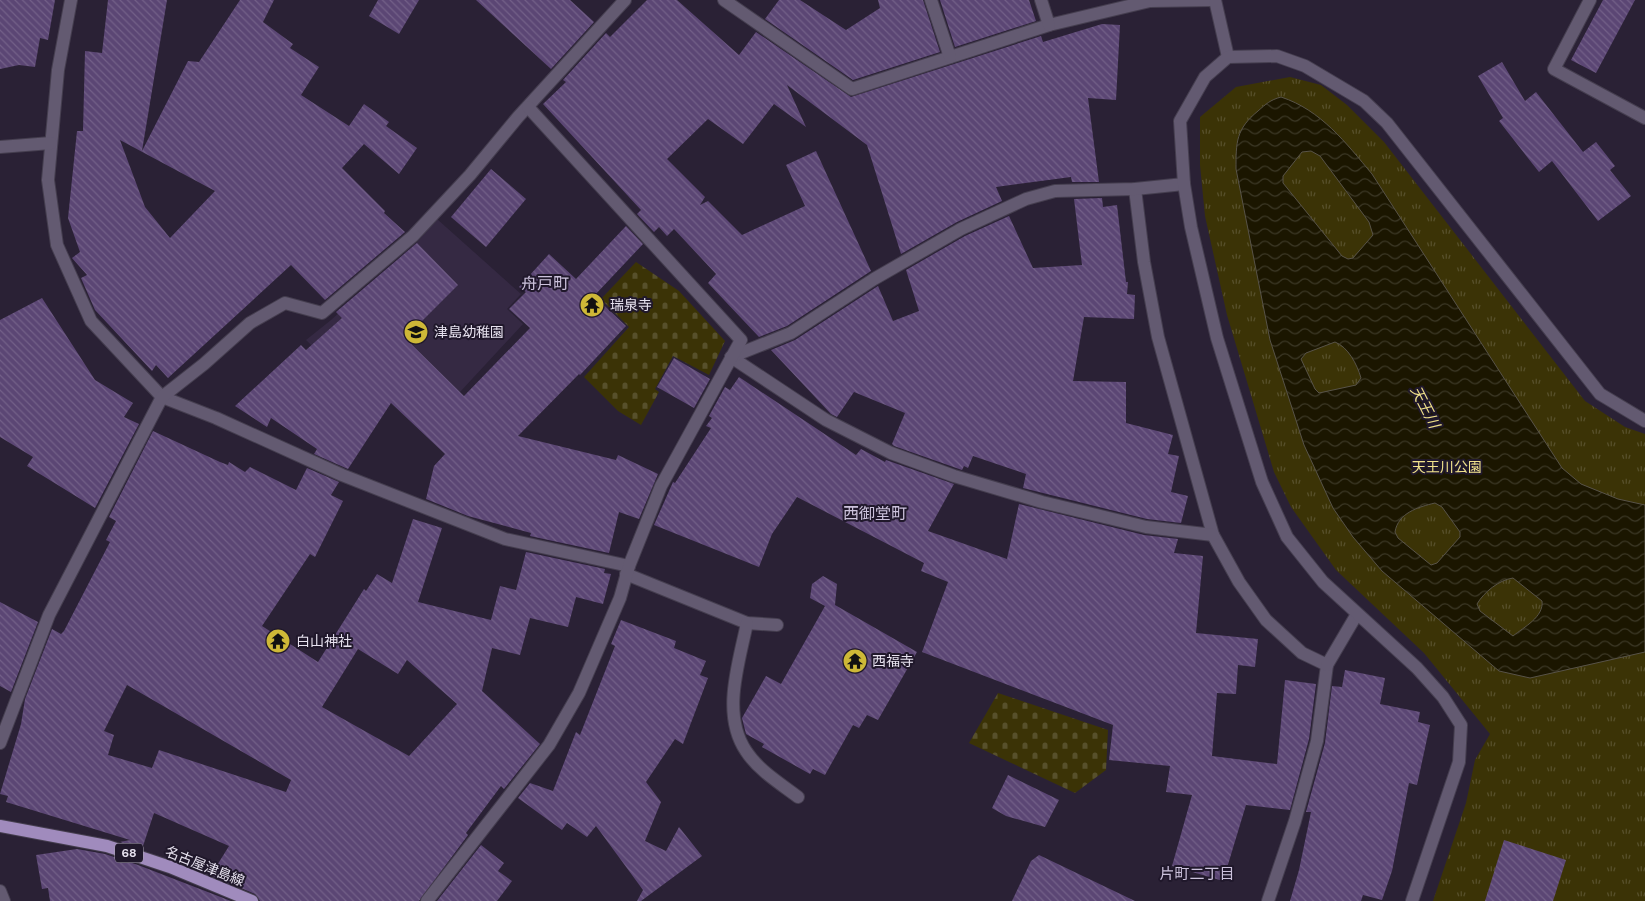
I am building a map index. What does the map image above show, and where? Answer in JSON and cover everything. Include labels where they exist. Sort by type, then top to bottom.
[{"type":"main road","name":"名古屋津島線","points":[[0,826],[107,846],[170,867],[252,901]]},
{"type":"street","points":[[71,0],[58,70],[48,180],[57,245],[91,321],[162,396],[216,418],[342,475],[505,539],[628,570],[747,623],[777,625]]},
{"type":"street","points":[[0,743],[49,614],[162,396],[204,364],[250,323],[285,302],[322,313],[413,236],[470,175],[528,107],[625,0]]},
{"type":"street","points":[[724,0],[852,89],[1049,25],[1150,1],[1215,0],[1228,57]]},
{"type":"street","points":[[931,0],[950,58]]},
{"type":"street","points":[[1041,0],[1049,25]]},
{"type":"street","points":[[1590,0],[1554,69],[1645,118]]},
{"type":"street","points":[[1412,901],[1459,762],[1461,725],[1442,697],[1417,668],[1323,582],[1287,537],[1262,482],[1216,338],[1197,262],[1184,184],[1180,121],[1205,77],[1228,57],[1277,56],[1305,66],[1364,101],[1387,123],[1600,394],[1645,422]]},
{"type":"street","points":[[427,901],[549,745],[579,693],[620,598],[628,570],[661,486],[741,340],[528,107]]},
{"type":"street","points":[[0,147],[52,143]]},
{"type":"street","points":[[731,358],[791,333],[874,280],[961,229],[1026,198],[1055,191],[1135,189],[1184,184]]},
{"type":"street","points":[[1135,189],[1144,262],[1158,337],[1213,535],[1238,582],[1266,620],[1302,653],[1327,664]]},
{"type":"street","points":[[731,358],[826,420],[891,453],[1042,502],[1146,527],[1213,535]]},
{"type":"street","points":[[1268,901],[1295,821],[1317,742],[1327,664],[1357,614]]},
{"type":"street","points":[[747,623],[735,684],[734,724],[746,752],[771,776],[798,797]]},
{"type":"street","points":[[0,891],[4,901]]},
{"type":"shaded area","name":"津島幼稚園","points":[[437,219],[521,294],[507,309],[523,324],[423,432],[395,404],[353,386],[306,340],[331,320],[418,241]]},
{"type":"green space","name":"天王川公園","points":[[1290,77],[1321,85],[1347,105],[1384,142],[1585,401],[1625,427],[1645,434],[1645,901],[1433,901],[1466,803],[1475,760],[1490,734],[1424,653],[1336,570],[1291,507],[1274,472],[1227,315],[1205,216],[1200,165],[1200,117],[1236,87]]},
{"type":"green space","points":[[636,262],[679,291],[725,341],[709,375],[673,356],[655,389],[659,392],[641,425],[618,411],[584,377],[629,327],[601,299]]},
{"type":"green space","points":[[998,693],[1108,730],[1106,770],[1075,793],[969,743]]},
{"type":"water","name":"天王川","points":[[1281,97],[1295,103],[1321,119],[1342,139],[1372,174],[1562,468],[1581,484],[1618,499],[1645,505],[1645,652],[1530,678],[1499,671],[1382,571],[1353,537],[1333,508],[1304,445],[1270,340],[1236,169],[1236,151],[1241,130],[1258,111]],"holes":[[[1311,151],[1320,156],[1369,222],[1373,235],[1353,258],[1348,259],[1342,256],[1283,183],[1283,176],[1302,152]],[[1335,342],[1340,344],[1351,357],[1361,378],[1356,385],[1319,393],[1315,389],[1301,359],[1306,353]],[[1435,503],[1442,507],[1460,532],[1460,537],[1437,563],[1431,565],[1398,538],[1395,532],[1400,520],[1416,509]],[[1513,578],[1542,601],[1542,607],[1537,617],[1513,636],[1480,611],[1477,604],[1492,587]]]},
{"type":"building","points":[[0,0],[55,0],[48,40],[40,38],[35,67],[19,65],[0,69]]},
{"type":"building","points":[[108,0],[167,0],[142,151],[188,61],[199,62],[240,0],[274,0],[263,22],[293,44],[290,48],[319,67],[301,95],[349,126],[364,104],[389,122],[386,126],[417,148],[399,174],[364,144],[342,168],[385,211],[384,213],[405,232],[325,300],[291,265],[168,378],[156,365],[152,371],[95,310],[81,278],[87,275],[72,258],[80,252],[68,218],[77,131],[83,131],[85,51],[102,53]],"holes":[[[120,140],[215,191],[170,238],[145,207]]]},
{"type":"building","points":[[378,0],[419,0],[399,34],[369,16]]},
{"type":"building","points":[[476,0],[570,0],[594,22],[551,69]]},
{"type":"building","points":[[647,0],[677,0],[739,55],[756,32],[851,97],[1041,36],[1043,42],[1102,24],[1120,25],[1116,100],[1088,98],[1099,182],[1072,182],[1071,177],[996,187],[1002,201],[957,222],[901,254],[867,145],[787,85],[806,127],[774,104],[743,144],[708,119],[667,159],[705,197],[700,205],[708,201],[742,235],[805,206],[786,165],[816,151],[871,271],[787,326],[759,337],[708,283],[716,274],[674,229],[667,236],[659,227],[654,232],[637,214],[641,210],[543,104],[566,82],[563,80],[606,33],[610,37]]},
{"type":"building","points":[[779,0],[800,0],[846,30],[880,8],[878,0],[923,0],[940,52],[853,80],[765,19]]},
{"type":"building","points":[[940,0],[1029,0],[1036,21],[955,47]]},
{"type":"building","points":[[1603,0],[1635,0],[1596,73],[1571,60]]},
{"type":"building","points":[[1502,62],[1525,101],[1536,92],[1583,152],[1596,142],[1615,166],[1610,170],[1631,196],[1598,221],[1552,161],[1539,172],[1499,121],[1503,118],[1478,76]]},
{"type":"building","points":[[491,169],[526,199],[486,247],[451,217]]},
{"type":"building","points":[[1102,198],[1103,207],[1117,205],[1126,282],[1128,282],[1127,294],[1135,295],[1134,319],[1084,317],[1073,381],[1126,382],[1126,423],[1173,435],[1168,454],[1179,456],[1171,492],[1188,496],[1181,523],[1147,519],[1023,488],[1026,474],[973,456],[968,468],[964,466],[962,470],[894,446],[892,444],[905,413],[854,392],[837,417],[831,414],[771,350],[795,340],[878,286],[893,321],[919,311],[906,270],[965,236],[1009,216],[1033,268],[1082,265],[1074,199]]},
{"type":"building","points":[[626,226],[643,244],[594,296],[626,326],[580,375],[518,436],[616,460],[618,455],[658,474],[639,519],[619,512],[609,553],[530,536],[531,533],[468,516],[426,499],[434,466],[445,454],[391,403],[348,469],[314,454],[317,449],[271,418],[267,427],[235,406],[301,345],[306,350],[342,318],[336,312],[417,243],[458,285],[405,338],[464,396],[530,328],[509,309],[526,292],[519,287],[549,254],[576,279]]},
{"type":"building","points":[[42,298],[95,380],[133,403],[124,417],[139,424],[95,508],[27,466],[33,457],[0,437],[0,320]]},
{"type":"building","points":[[674,358],[710,379],[694,408],[657,387]]},
{"type":"building","points":[[739,377],[856,455],[861,449],[885,462],[886,460],[954,484],[928,531],[1007,559],[1019,504],[1144,535],[1178,539],[1174,553],[1203,556],[1196,633],[1258,639],[1255,667],[1238,665],[1236,694],[1217,693],[1212,756],[1277,764],[1285,680],[1316,684],[1309,739],[1290,810],[1246,805],[1223,881],[1172,866],[1192,795],[1166,792],[1170,766],[1109,760],[1113,725],[922,652],[948,582],[921,571],[924,563],[797,497],[772,534],[759,567],[654,525],[673,482],[675,483],[711,428],[706,426],[712,418],[709,416],[725,387],[730,390]]},
{"type":"building","points":[[153,431],[220,462],[228,465],[229,462],[245,472],[250,467],[296,490],[307,468],[339,482],[331,495],[343,501],[315,557],[310,554],[262,626],[318,662],[364,589],[366,591],[377,574],[392,583],[413,519],[442,528],[418,602],[491,620],[500,586],[516,590],[526,552],[605,569],[604,573],[611,574],[603,604],[576,597],[568,627],[530,618],[520,655],[492,648],[482,691],[540,744],[504,789],[501,786],[466,833],[468,835],[419,901],[260,901],[255,894],[211,875],[229,846],[154,813],[142,849],[120,842],[130,840],[6,802],[8,796],[0,794],[21,724],[25,699],[52,629],[61,634],[64,631],[110,542],[106,540],[116,521],[109,517]],"holes":[[[358,649],[398,674],[407,660],[457,704],[409,756],[322,707]],[[127,685],[291,780],[286,792],[159,750],[152,768],[108,755],[114,735],[104,731]]]},
{"type":"building","points":[[823,576],[837,584],[835,605],[917,652],[878,720],[867,715],[859,728],[853,725],[825,775],[813,769],[810,774],[762,747],[764,744],[746,734],[742,718],[766,676],[781,684],[825,606],[810,598],[812,584]]},
{"type":"building","points":[[0,602],[38,622],[11,692],[0,686]]},
{"type":"building","points":[[621,620],[676,641],[674,648],[706,661],[700,675],[708,678],[683,744],[675,739],[646,782],[661,802],[645,841],[666,851],[679,827],[702,856],[641,901],[637,901],[643,890],[596,826],[587,837],[567,823],[562,830],[518,798],[530,783],[553,791],[576,732],[580,735],[615,646],[611,644]]},
{"type":"building","points":[[1345,670],[1385,678],[1380,704],[1420,712],[1418,722],[1430,725],[1417,785],[1409,783],[1392,871],[1382,900],[1363,895],[1361,901],[1290,901],[1299,870],[1311,812],[1306,812],[1325,743],[1332,686],[1342,687]]},
{"type":"building","points":[[1008,775],[1059,800],[1045,827],[1006,816],[992,808]]},
{"type":"building","points":[[1504,840],[1566,860],[1553,901],[1485,901]]},
{"type":"building","points":[[481,845],[504,863],[498,871],[512,881],[497,901],[437,901]]},
{"type":"building","points":[[77,849],[105,854],[138,865],[231,901],[50,901],[48,888],[42,889],[36,855]]},
{"type":"building","points":[[1039,855],[1135,901],[1012,901],[1031,861]]},
{"type":"place","name":"瑞泉寺","points":[[592,305]]},
{"type":"place","name":"津島幼稚園","points":[[416,332]]},
{"type":"place","name":"白山神社","points":[[278,641]]},
{"type":"place","name":"西福寺","points":[[855,661]]},
{"type":"district","name":"舟戸町","points":[[545,283]]},
{"type":"district","name":"西御堂町","points":[[875,513]]},
{"type":"district","name":"片町二丁目","points":[[1197,874]]}]
